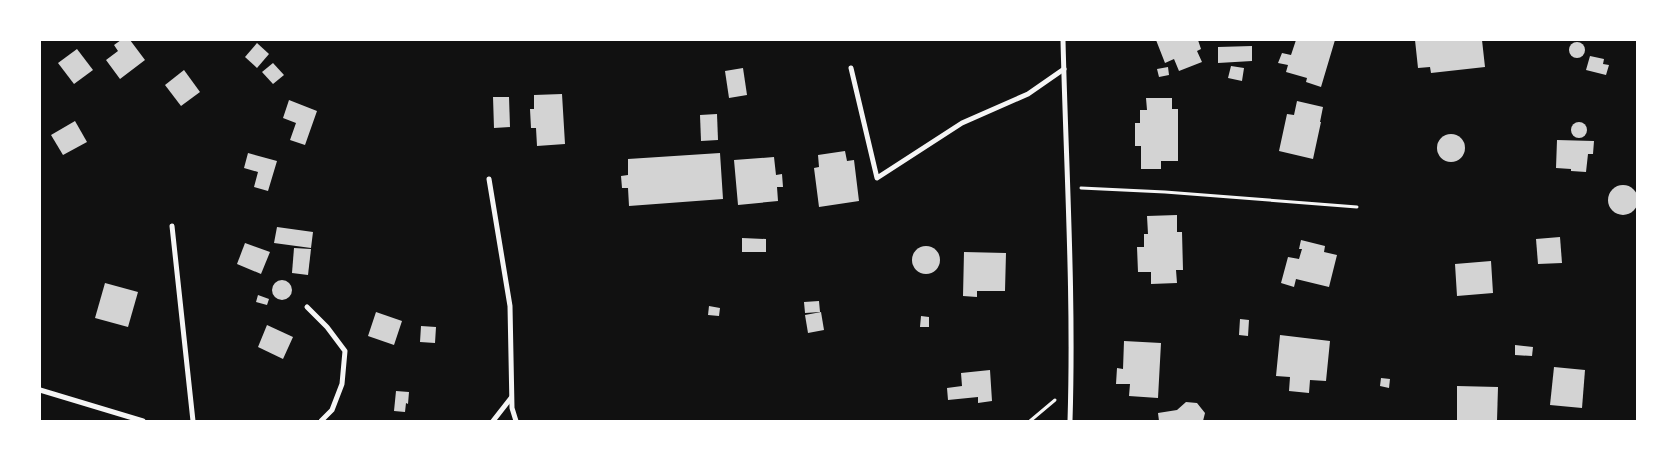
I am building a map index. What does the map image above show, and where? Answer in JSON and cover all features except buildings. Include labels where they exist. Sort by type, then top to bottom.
[{"type":"street","points":[[1063,40],[1068,188],[1070,421]]},
{"type":"street","points":[[851,68],[877,178],[962,123],[1028,94],[1064,69]]},
{"type":"street","points":[[489,179],[510,306],[512,408],[516,421]]},
{"type":"street","points":[[172,226],[193,421]]},
{"type":"street","points":[[307,307],[327,327],[345,351],[342,384],[332,410],[321,421]]},
{"type":"street","points":[[40,390],[143,421]]},
{"type":"street","points":[[492,421],[512,398]]},
{"type":"path","points":[[1068,188],[1164,192],[1358,207]]},
{"type":"path","points":[[1030,421],[1071,386]]}]
